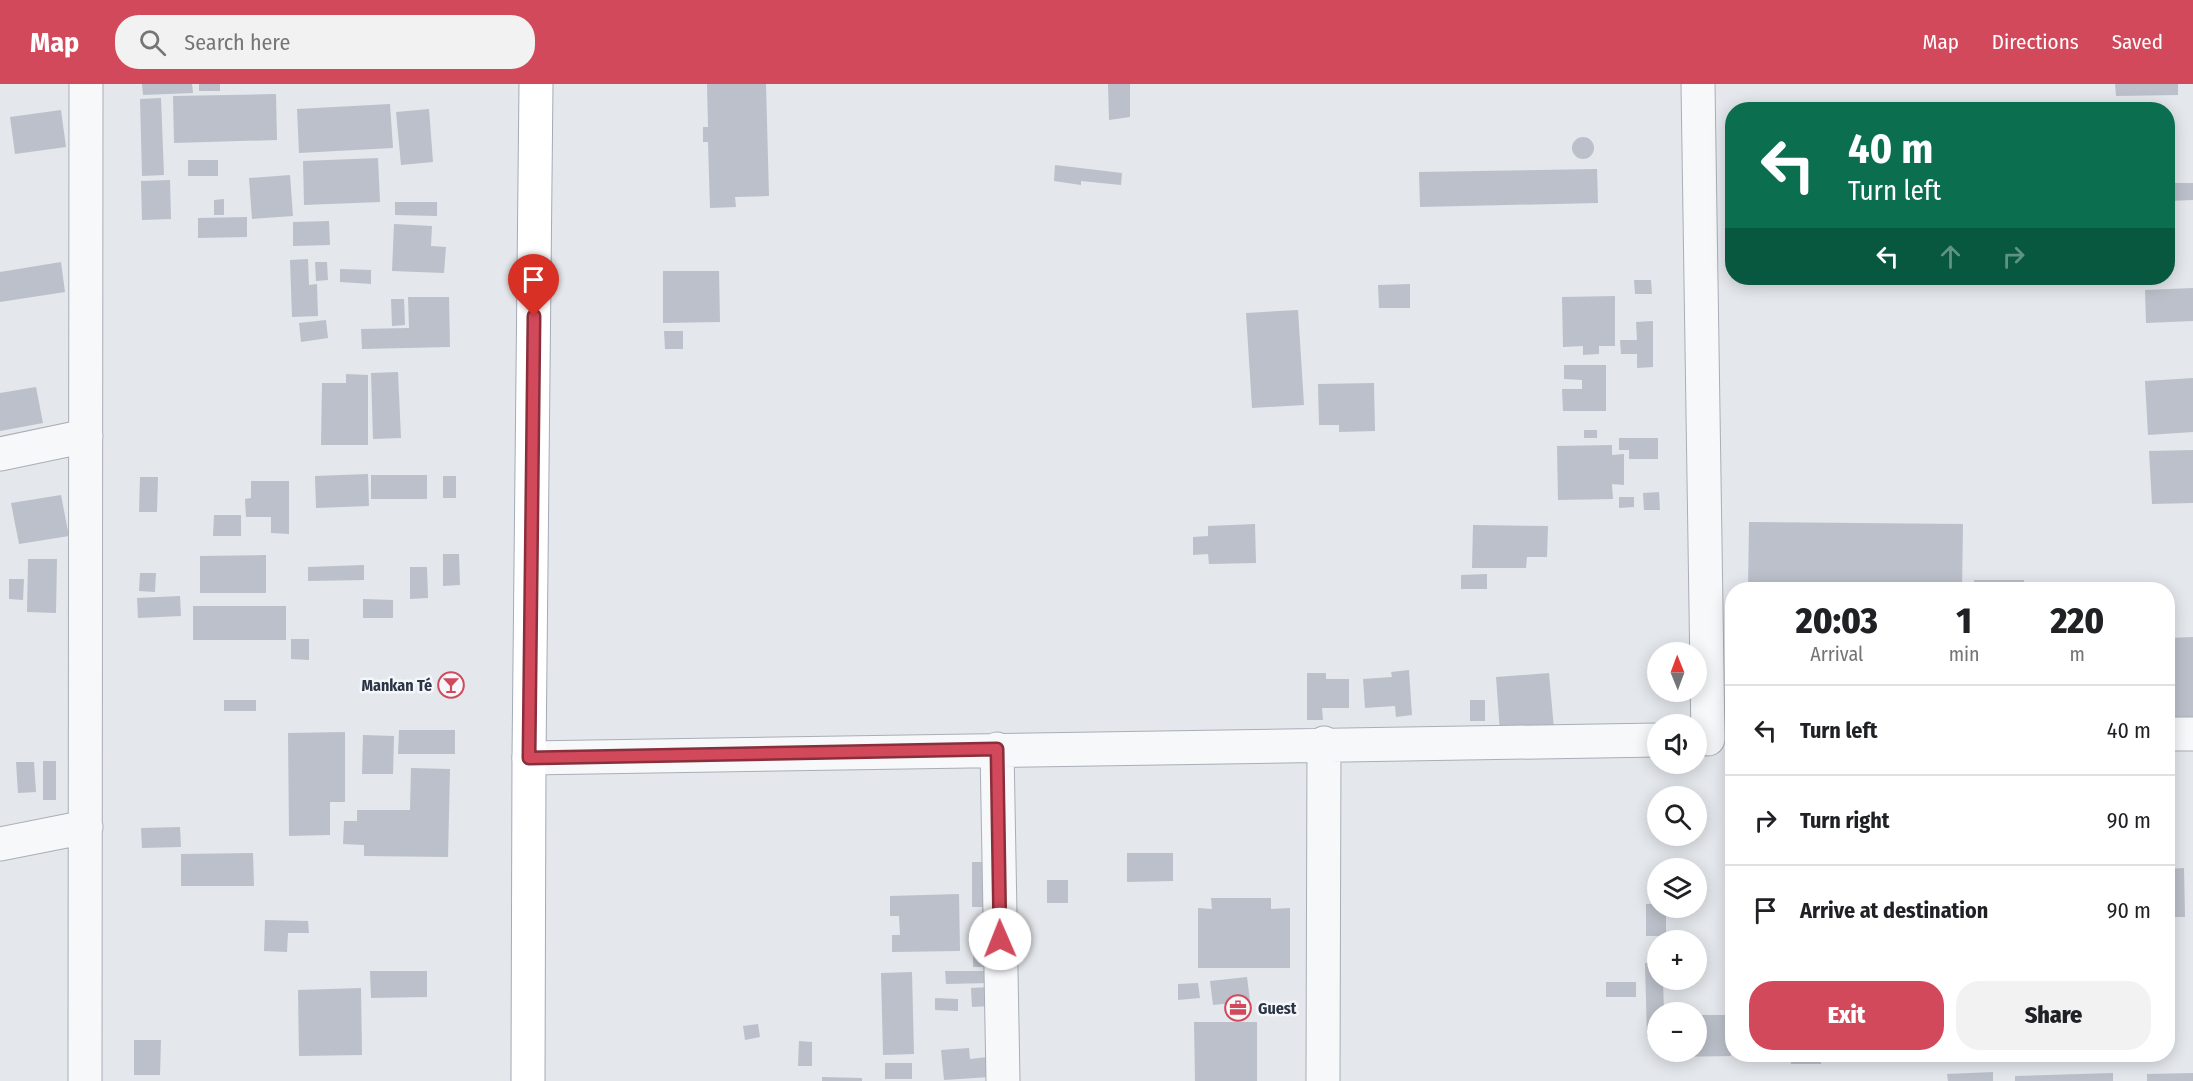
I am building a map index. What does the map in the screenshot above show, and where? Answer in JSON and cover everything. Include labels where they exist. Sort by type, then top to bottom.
[{"type":"main road","points":[[528,1081],[536,84]]},
{"type":"street","points":[[86,84],[86,1081]]},
{"type":"street","points":[[1698,84],[1712,739]]},
{"type":"street","points":[[0,454],[86,436]]},
{"type":"street","points":[[2175,734],[2193,734]]},
{"type":"street","points":[[529,758],[1647,740]]},
{"type":"street","points":[[1323,1081],[1324,744]]},
{"type":"street","points":[[997,749],[1003,1081]]},
{"type":"street","points":[[0,844],[86,826]]},
{"type":"building","points":[[142,84],[192,84],[193,93],[143,95]]},
{"type":"building","points":[[199,84],[220,84],[220,91],[199,91]]},
{"type":"building","points":[[707,84],[766,84],[769,196],[735,197],[736,207],[710,208],[708,142],[703,142],[703,127],[708,127]]},
{"type":"building","points":[[1108,84],[1130,84],[1130,117],[1109,120]]},
{"type":"building","points":[[2115,84],[2178,84],[2178,95],[2116,96]]},
{"type":"building","points":[[276,94],[277,140],[174,143],[173,96]]},
{"type":"building","points":[[161,98],[164,175],[142,176],[140,99]]},
{"type":"building","points":[[390,104],[393,148],[299,153],[297,109]]},
{"type":"building","points":[[429,109],[433,162],[401,165],[396,112]]},
{"type":"building","points":[[61,110],[66,147],[15,154],[10,117]]},
{"type":"building","points":[[1583,137],[1593,144],[1594,148],[1587,158],[1583,159],[1573,152],[1572,148],[1579,138]]},
{"type":"building","points":[[378,158],[380,202],[304,205],[303,161]]},
{"type":"building","points":[[188,160],[218,160],[218,176],[188,176]]},
{"type":"building","points":[[1055,165],[1122,173],[1121,185],[1081,181],[1081,185],[1054,181]]},
{"type":"building","points":[[1597,169],[1598,203],[1420,207],[1419,172]]},
{"type":"building","points":[[290,175],[293,216],[252,219],[249,178]]},
{"type":"building","points":[[170,180],[171,219],[142,220],[141,181]]},
{"type":"building","points":[[2175,183],[2193,183],[2193,200],[2175,201]]},
{"type":"building","points":[[224,199],[224,215],[214,215],[214,200]]},
{"type":"building","points":[[395,202],[437,202],[437,216],[395,215]]},
{"type":"building","points":[[247,217],[247,237],[198,238],[198,218]]},
{"type":"building","points":[[329,221],[330,245],[293,246],[293,222]]},
{"type":"building","points":[[394,224],[432,226],[431,246],[446,247],[444,273],[392,271]]},
{"type":"building","points":[[308,259],[309,285],[317,284],[318,316],[292,317],[290,260]]},
{"type":"building","points":[[61,262],[65,292],[0,302],[0,272]]},
{"type":"building","points":[[315,262],[327,262],[328,280],[316,281]]},
{"type":"building","points":[[340,269],[371,270],[371,284],[340,282]]},
{"type":"building","points":[[663,271],[719,271],[720,322],[663,323]]},
{"type":"building","points":[[1634,280],[1651,280],[1652,294],[1635,294]]},
{"type":"building","points":[[1410,284],[1410,308],[1379,308],[1378,285]]},
{"type":"building","points":[[2193,288],[2193,321],[2146,323],[2145,290]]},
{"type":"building","points":[[1615,296],[1615,346],[1599,346],[1599,354],[1583,355],[1583,346],[1563,347],[1562,297]]},
{"type":"building","points":[[408,297],[449,297],[450,347],[362,349],[361,329],[409,328]]},
{"type":"building","points":[[391,299],[404,299],[405,325],[392,326]]},
{"type":"building","points":[[1298,310],[1304,405],[1252,408],[1246,313]]},
{"type":"building","points":[[326,320],[328,338],[301,342],[299,323]]},
{"type":"building","points":[[1653,321],[1653,367],[1637,368],[1637,354],[1621,354],[1620,340],[1637,340],[1636,322]]},
{"type":"building","points":[[664,331],[683,331],[683,349],[665,349]]},
{"type":"building","points":[[1564,365],[1606,365],[1606,411],[1563,411],[1562,389],[1582,389],[1582,380],[1564,379]]},
{"type":"building","points":[[398,372],[401,438],[373,439],[371,373]]},
{"type":"building","points":[[346,374],[368,375],[368,445],[321,445],[322,383],[346,383]]},
{"type":"building","points":[[2193,378],[2193,432],[2148,435],[2145,381]]},
{"type":"building","points":[[1374,383],[1375,431],[1339,432],[1339,425],[1319,425],[1318,384]]},
{"type":"building","points":[[36,387],[43,423],[0,431],[0,393]]},
{"type":"building","points":[[1584,430],[1597,430],[1597,438],[1584,438]]},
{"type":"building","points":[[1619,438],[1658,438],[1658,459],[1629,459],[1629,450],[1619,450]]},
{"type":"building","points":[[1612,445],[1612,455],[1624,454],[1624,485],[1612,484],[1613,499],[1558,500],[1557,446]]},
{"type":"building","points":[[2193,450],[2193,503],[2152,504],[2149,451]]},
{"type":"building","points":[[368,474],[369,506],[316,508],[315,476]]},
{"type":"building","points":[[371,475],[427,475],[427,499],[371,499]]},
{"type":"building","points":[[443,476],[456,476],[456,498],[443,498]]},
{"type":"building","points":[[140,477],[158,477],[157,512],[139,512]]},
{"type":"building","points":[[251,481],[289,481],[289,534],[271,533],[271,517],[246,517],[245,499],[251,498]]},
{"type":"building","points":[[1659,492],[1660,510],[1644,510],[1643,493]]},
{"type":"building","points":[[61,495],[69,536],[19,544],[11,503]]},
{"type":"building","points":[[1619,497],[1634,497],[1634,507],[1619,508]]},
{"type":"building","points":[[214,515],[241,515],[241,536],[213,536]]},
{"type":"building","points":[[1749,522],[1963,524],[1962,582],[1748,582]]},
{"type":"building","points":[[1255,524],[1256,563],[1209,564],[1208,554],[1193,555],[1193,537],[1208,536],[1208,526]]},
{"type":"building","points":[[1473,525],[1548,526],[1547,557],[1527,557],[1526,568],[1472,568]]},
{"type":"building","points":[[443,554],[459,554],[460,585],[443,586]]},
{"type":"building","points":[[266,555],[266,593],[200,593],[200,556]]},
{"type":"building","points":[[28,559],[57,559],[56,613],[27,612]]},
{"type":"building","points":[[364,565],[364,580],[308,581],[308,567]]},
{"type":"building","points":[[410,567],[427,567],[428,598],[410,599]]},
{"type":"building","points":[[140,573],[156,573],[155,592],[139,591]]},
{"type":"building","points":[[1487,574],[1487,589],[1461,589],[1461,575]]},
{"type":"building","points":[[9,579],[24,579],[23,600],[9,599]]},
{"type":"building","points":[[1974,580],[2024,580],[2024,582],[1974,582]]},
{"type":"building","points":[[180,596],[181,616],[138,618],[137,598]]},
{"type":"building","points":[[363,599],[393,600],[393,618],[363,618]]},
{"type":"building","points":[[193,606],[286,606],[286,640],[193,640]]},
{"type":"building","points":[[2193,637],[2193,731],[2175,732],[2175,638]]},
{"type":"building","points":[[291,639],[309,639],[309,660],[291,659]]},
{"type":"building","points":[[1409,670],[1412,715],[1396,717],[1395,706],[1365,708],[1363,679],[1392,677],[1391,672]]},
{"type":"building","points":[[1307,673],[1326,673],[1326,679],[1349,679],[1349,708],[1322,708],[1323,720],[1307,720]]},
{"type":"building","points":[[1549,673],[1554,729],[1500,733],[1496,677]]},
{"type":"building","points":[[224,700],[256,700],[256,711],[224,711]]},
{"type":"building","points":[[1470,700],[1485,700],[1485,721],[1470,721]]},
{"type":"building","points":[[399,730],[455,730],[455,754],[398,754]]},
{"type":"building","points":[[345,732],[345,802],[330,802],[330,835],[289,836],[288,733]]},
{"type":"building","points":[[363,735],[394,736],[393,774],[362,774]]},
{"type":"building","points":[[43,761],[56,761],[56,800],[43,800]]},
{"type":"building","points":[[16,762],[34,762],[36,792],[18,793]]},
{"type":"building","points":[[411,768],[450,769],[448,857],[364,856],[364,845],[343,844],[344,821],[357,821],[357,810],[410,810]]},
{"type":"building","points":[[180,827],[181,847],[142,848],[141,828]]},
{"type":"building","points":[[253,853],[254,886],[181,886],[181,854]]},
{"type":"building","points":[[1127,853],[1173,853],[1173,881],[1127,882]]},
{"type":"building","points":[[972,862],[988,862],[988,907],[972,907]]},
{"type":"building","points":[[2184,868],[2185,917],[2175,917],[2175,869]]},
{"type":"building","points":[[1047,880],[1068,880],[1068,903],[1047,903]]},
{"type":"building","points":[[959,894],[960,951],[892,952],[892,935],[900,935],[899,916],[890,916],[890,896]]},
{"type":"building","points":[[1211,898],[1271,898],[1271,909],[1290,908],[1290,968],[1198,968],[1198,908],[1212,909]]},
{"type":"building","points":[[1647,904],[1647,918],[1666,918],[1666,930],[1647,930],[1646,936]]},
{"type":"building","points":[[265,920],[308,921],[309,933],[288,933],[287,952],[264,951]]},
{"type":"building","points":[[973,933],[991,934],[991,967],[973,967]]},
{"type":"building","points":[[1645,963],[1647,963],[1647,990],[1663,990],[1664,1002],[1647,1002],[1647,1037]]},
{"type":"building","points":[[370,971],[427,971],[427,997],[371,998]]},
{"type":"building","points":[[945,971],[988,971],[989,983],[946,984]]},
{"type":"building","points":[[912,972],[914,1054],[883,1055],[881,973]]},
{"type":"building","points":[[1247,977],[1250,1001],[1213,1005],[1210,981]]},
{"type":"building","points":[[1606,982],[1636,982],[1636,997],[1606,997]]},
{"type":"building","points":[[1198,983],[1200,998],[1178,1000],[1178,984]]},
{"type":"building","points":[[990,987],[991,1006],[972,1007],[971,988]]},
{"type":"building","points":[[361,988],[362,1055],[299,1056],[298,990]]},
{"type":"building","points":[[935,998],[958,999],[958,1011],[935,1010]]},
{"type":"building","points":[[1707,1015],[1725,1015],[1725,1056],[1707,1056]]},
{"type":"building","points":[[1194,1022],[1257,1022],[1257,1081],[1195,1081]]},
{"type":"building","points":[[758,1024],[760,1037],[745,1040],[743,1026]]},
{"type":"building","points":[[134,1040],[161,1040],[160,1075],[134,1075]]},
{"type":"building","points":[[799,1041],[812,1042],[812,1066],[798,1066]]},
{"type":"building","points":[[969,1048],[970,1059],[988,1057],[990,1077],[944,1080],[941,1050]]},
{"type":"building","points":[[1791,1062],[1821,1062],[1821,1064],[1791,1064]]},
{"type":"building","points":[[885,1063],[912,1063],[912,1079],[885,1079]]},
{"type":"building","points":[[1993,1072],[1993,1081],[1948,1081],[1947,1074]]},
{"type":"building","points":[[2113,1073],[2113,1081],[2015,1081],[2015,1076]]},
{"type":"building","points":[[2193,1073],[2193,1081],[2147,1081],[2147,1074]]},
{"type":"building","points":[[822,1077],[862,1078],[862,1081],[822,1081]]},
{"type":"place","name":"Mankan Té","points":[[451,685]]},
{"type":"place","name":"Guest","points":[[1238,1008]]},
{"type":"route","points":[[534,316],[529,758],[997,749],[1000,939]]}]
